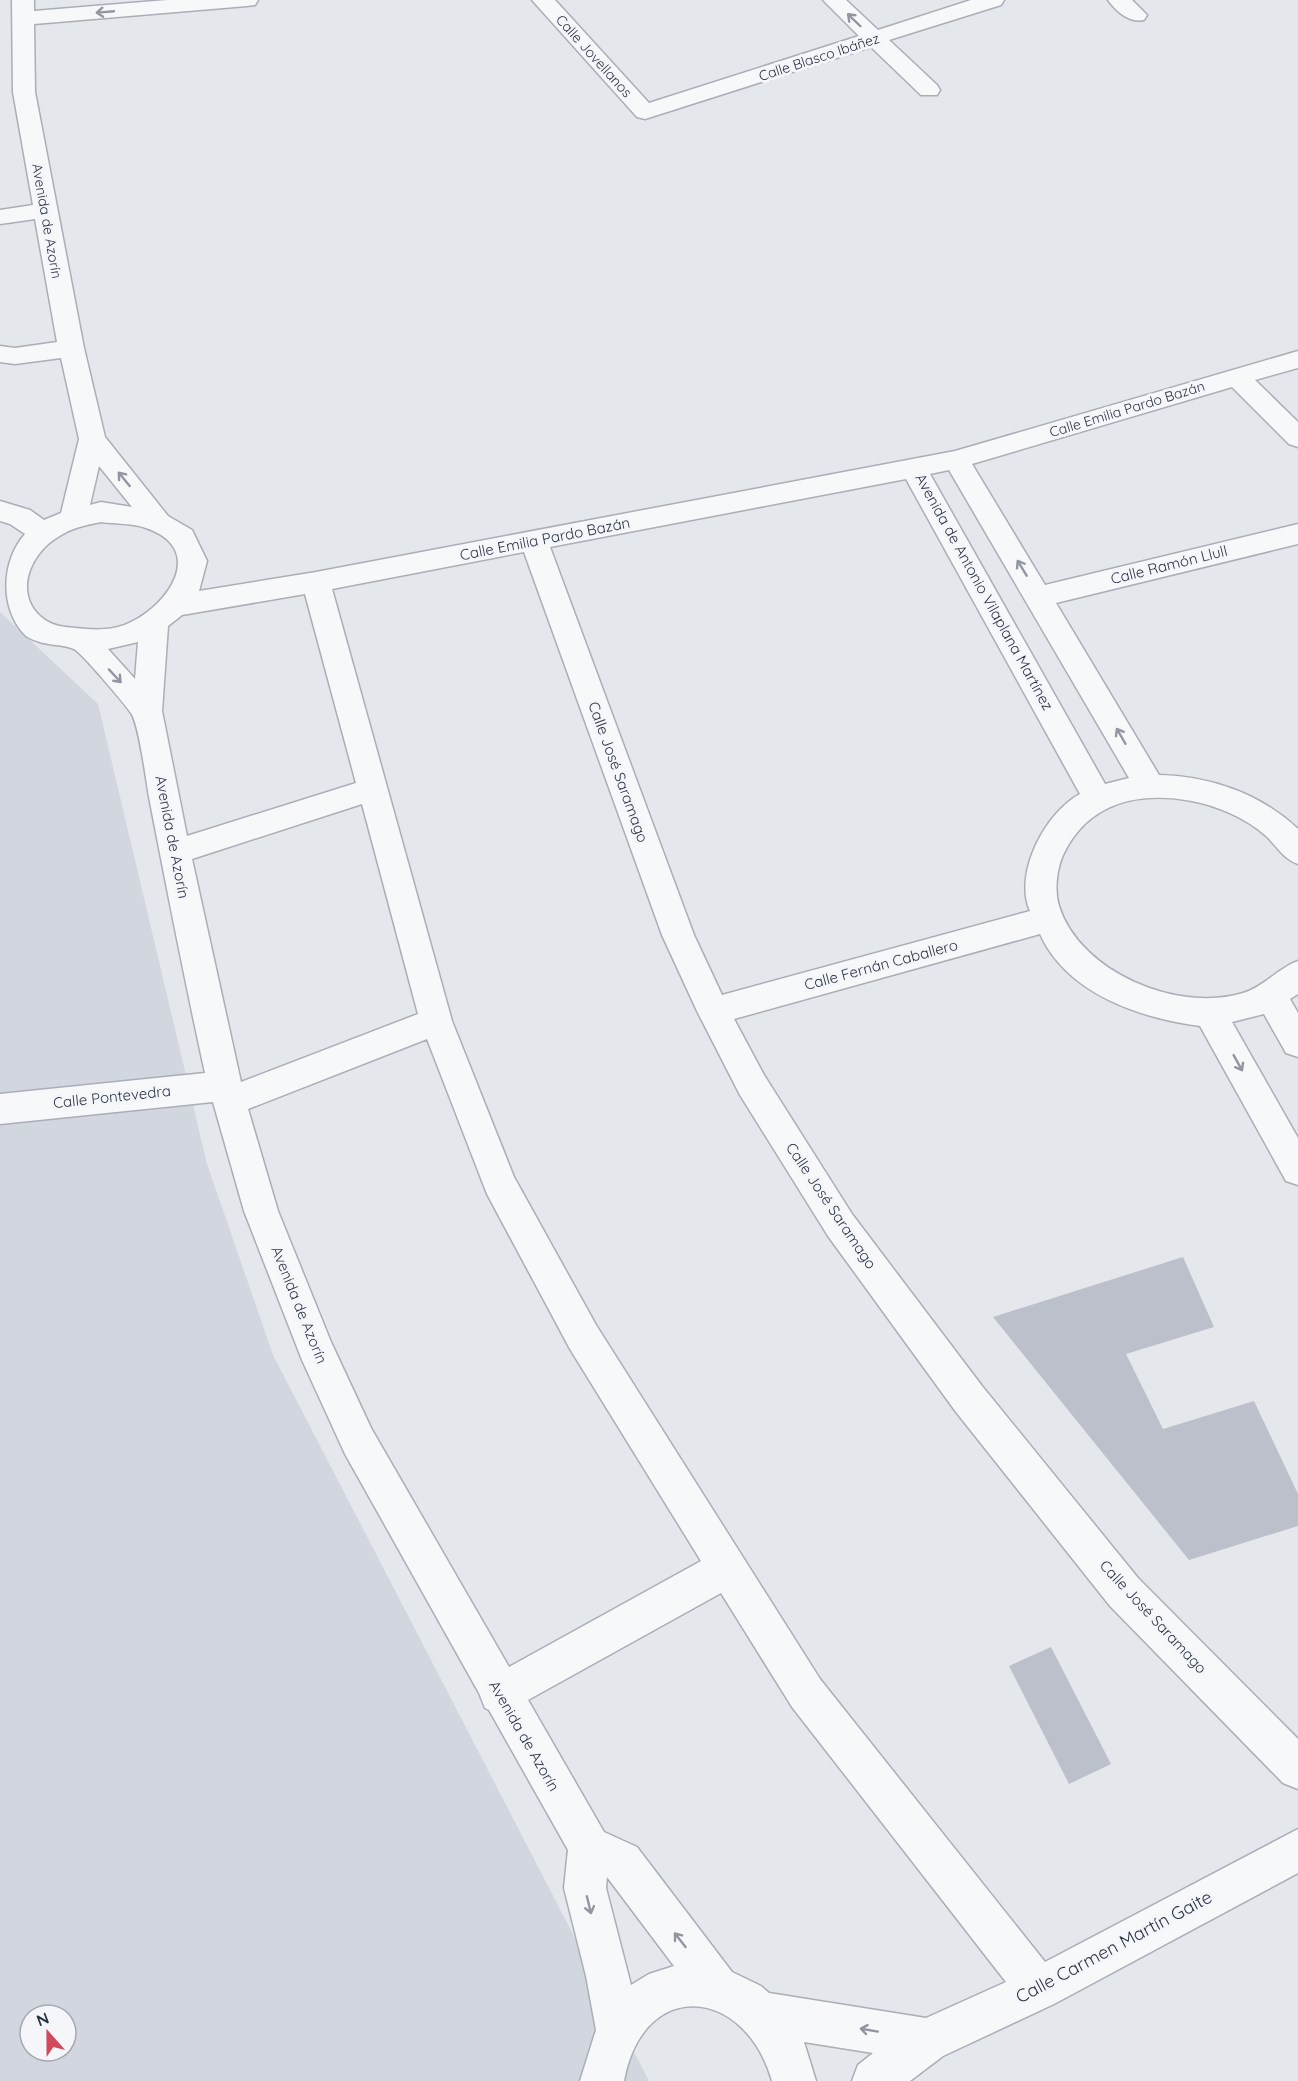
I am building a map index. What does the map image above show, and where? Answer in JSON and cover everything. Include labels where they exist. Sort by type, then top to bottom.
[{"type":"street","points":[[22,9],[247,0]]},
{"type":"street","name":"Calle Jovellanos","points":[[543,0],[645,112]]},
{"type":"street","points":[[834,0],[929,90]]},
{"type":"street","name":"Calle Blasco Ibáñez","points":[[645,112],[875,40],[993,0]]},
{"type":"street","points":[[1119,0],[1136,15]]},
{"type":"street","name":"Avenida de Azorín","points":[[22,9],[24,92],[71,348],[92,440]]},
{"type":"street","points":[[0,95],[24,92]]},
{"type":"street","points":[[0,217],[45,210]]},
{"type":"street","points":[[0,354],[15,356],[71,348]]},
{"type":"street","name":"Calle Emilia Pardo Bazán","points":[[956,460],[1298,358]]},
{"type":"street","points":[[1237,377],[1298,438]]},
{"type":"street","points":[[92,440],[156,518]]},
{"type":"street","points":[[73,519],[92,440]]},
{"type":"street","points":[[956,460],[1150,786]]},
{"type":"street","name":"Avenida de Antonio Vilaplana Martínez","points":[[956,460],[914,470],[1098,798]]},
{"type":"street","name":"Calle Emilia Pardo Bazán","points":[[177,605],[316,582],[914,470]]},
{"type":"street","points":[[0,511],[20,517],[43,533]]},
{"type":"street","points":[[0,632],[45,633],[84,641],[108,640],[154,624],[177,605],[190,585],[194,565],[189,546],[176,530],[156,518],[130,512],[101,512],[73,519],[43,533],[25,549],[14,568],[10,587],[15,605],[26,621],[45,633]]},
{"type":"street","name":"Calle Ramón Llull","points":[[1039,597],[1298,534]]},
{"type":"street","name":"Calle José Saramago","points":[[534,541],[678,935],[713,1011],[752,1086],[840,1225],[969,1399],[1124,1592],[1298,1768]]},
{"type":"street","points":[[316,582],[436,1021],[499,1183],[583,1337],[806,1693],[1039,1989]]},
{"type":"street","points":[[147,711],[154,624]]},
{"type":"street","points":[[84,641],[147,711]]},
{"type":"street","name":"Avenida de Azorín","points":[[147,711],[227,1094],[261,1211],[315,1348],[358,1441],[499,1694],[589,1847]]},
{"type":"street","points":[[1298,852],[1266,820],[1230,800],[1190,788],[1150,786],[1123,790],[1098,798],[1069,817],[1049,843],[1040,875],[1044,909],[1059,942],[1087,972],[1123,995],[1166,1008],[1209,1012],[1242,1008],[1271,996],[1298,975]]},
{"type":"street","points":[[175,852],[373,789]]},
{"type":"street","name":"Calle Fernán Caballero","points":[[713,1011],[1048,919]]},
{"type":"street","points":[[1271,996],[1298,1043]]},
{"type":"street","points":[[1209,1012],[1298,1170]]},
{"type":"street","name":"Calle Pontevedra","points":[[0,1109],[227,1094],[436,1021]]},
{"type":"street","points":[[499,1694],[727,1568]]},
{"type":"street","points":[[618,2032],[608,1976],[585,1888],[589,1847],[622,1862],[716,1986]]},
{"type":"street","name":"Calle Carmen Martín Gaite","points":[[874,2081],[927,2040],[1039,1989],[1298,1850]]},
{"type":"street","points":[[602,2081],[607,2055],[618,2032],[638,2008],[661,1992],[688,1984],[716,1986],[742,1996],[764,2014],[781,2038],[792,2066],[794,2081]]},
{"type":"street","points":[[764,2014],[927,2040]]},
{"type":"shaded area","points":[[0,612],[98,704],[207,1164],[273,1355],[649,2081],[0,2081]]},
{"type":"building","points":[[1183,1257],[1214,1327],[1126,1354],[1163,1429],[1254,1401],[1298,1494],[1298,1526],[1189,1560],[993,1317]]},
{"type":"building","points":[[1051,1647],[1111,1764],[1069,1784],[1009,1666]]}]
